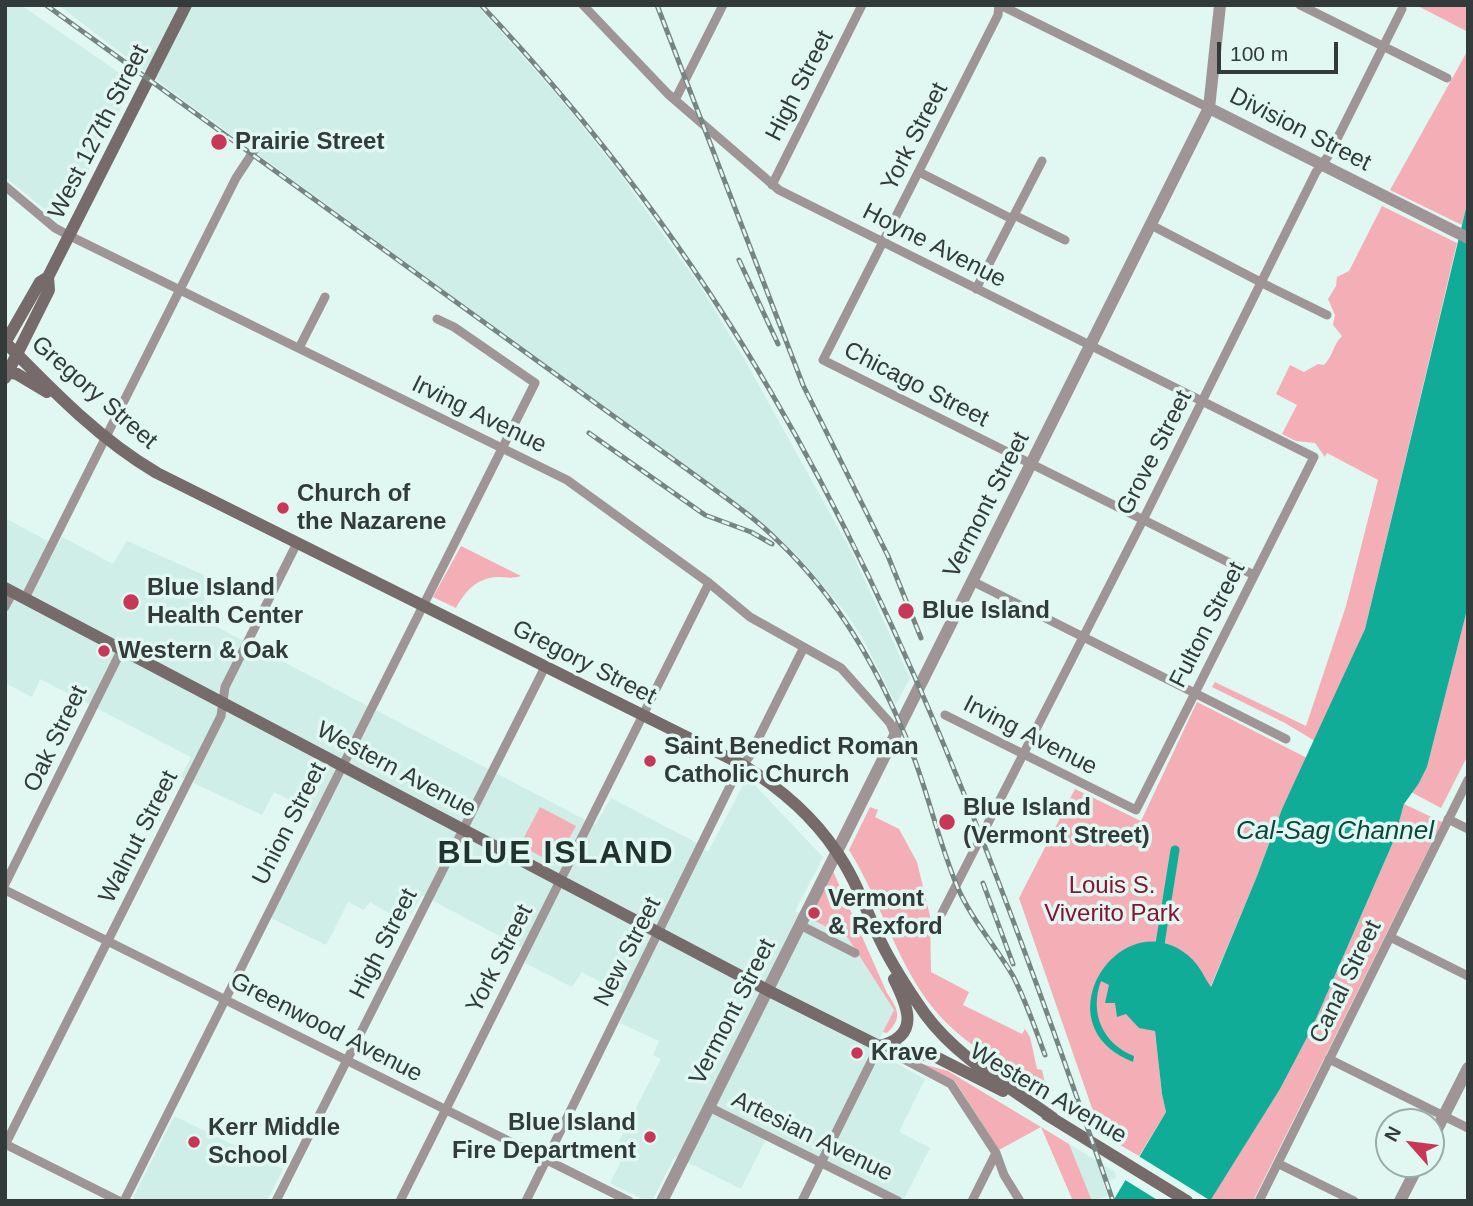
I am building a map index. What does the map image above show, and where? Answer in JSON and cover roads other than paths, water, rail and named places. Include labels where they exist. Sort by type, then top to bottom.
[{"type":"main road","name":"West 127th Street","points":[[5,342],[40,282],[48,277],[186,5]]},
{"type":"main road","name":"West 127th Street","points":[[6,374],[49,290],[48,277]]},
{"type":"main road","name":"Gregory Street","points":[[5,342],[106,438],[157,473],[743,765],[783,791],[827,838],[844,862],[894,967],[927,1016],[971,1060],[1022,1099],[1053,1118]]},
{"type":"main road","points":[[6,374],[17,374],[63,400]]},
{"type":"main road","name":"Western Avenue","points":[[9,590],[767,990],[879,1046],[936,1056],[1022,1099]]},
{"type":"main road","points":[[872,923],[884,958],[909,1013],[904,1031],[897,1038],[879,1046]]},
{"type":"main road","name":"Western Avenue","points":[[1053,1118],[1187,1201]]},
{"type":"street","points":[[675,100],[723,5]]},
{"type":"street","name":"High Street","points":[[772,185],[862,5]]},
{"type":"street","name":"Division Street","points":[[999,5],[1468,238]]},
{"type":"street","name":"York Street","points":[[823,360],[998,15],[999,5]]},
{"type":"street","name":"Vermont Street","points":[[662,1201],[1209,108],[1220,5]]},
{"type":"street","points":[[1300,5],[1447,78]]},
{"type":"street","name":"Hoyne Avenue","points":[[587,7],[675,100],[779,190],[1314,457]]},
{"type":"street","name":"Grove Street","points":[[942,914],[1402,9]]},
{"type":"street","points":[[25,598],[236,178],[257,146]]},
{"type":"street","points":[[976,289],[1042,161]]},
{"type":"street","points":[[919,173],[1065,240]]},
{"type":"street","name":"Irving Avenue","points":[[5,186],[55,228],[70,236],[567,480],[709,583],[750,617],[827,658],[853,679],[890,723],[895,735]]},
{"type":"street","points":[[1151,225],[1327,315]]},
{"type":"street","points":[[299,348],[325,297]]},
{"type":"street","name":"Union Street","points":[[121,1201],[535,383],[454,327],[437,319]]},
{"type":"street","name":"Chicago Street","points":[[823,360],[1254,575]]},
{"type":"street","name":"Fulton Street","points":[[1136,810],[1314,457]]},
{"type":"street","name":"Walnut Street","points":[[5,1145],[221,716],[225,687],[297,543]]},
{"type":"street","points":[[972,581],[1286,739]]},
{"type":"street","name":"York Street","points":[[400,1201],[709,583]]},
{"type":"street","points":[[5,607],[9,590]]},
{"type":"street","name":"New Street","points":[[526,1201],[736,774],[804,647]]},
{"type":"street","name":"Oak Street","points":[[5,884],[122,649]]},
{"type":"street","name":"High Street","points":[[276,1201],[545,667]]},
{"type":"street","name":"Irving Avenue","points":[[945,715],[1136,810]]},
{"type":"street","name":"Canal Street","points":[[1259,1201],[1468,780]]},
{"type":"street","points":[[1448,819],[1468,829]]},
{"type":"street","name":"Greenwood Avenue","points":[[5,890],[629,1201]]},
{"type":"street","points":[[800,925],[855,953]]},
{"type":"street","points":[[1390,937],[1468,976]]},
{"type":"street","points":[[802,1201],[879,1046]]},
{"type":"street","name":"Western Avenue","points":[[879,1046],[951,1084],[996,1153]]},
{"type":"street","points":[[1329,1059],[1428,1108]]},
{"type":"street","points":[[1445,1114],[1468,1068]]},
{"type":"street","name":"Artesian Avenue","points":[[709,1107],[898,1201]]},
{"type":"street","points":[[1445,1116],[1468,1128]]},
{"type":"street","points":[[5,1145],[121,1201]]},
{"type":"street","points":[[972,1201],[996,1153]]},
{"type":"street","points":[[996,1153],[1004,1175],[1020,1201]]},
{"type":"street","points":[[1279,1164],[1354,1201]]},
{"type":"street","points":[[1400,1201],[1412,1178]]},
{"type":"water","name":"Cal-Sag Channel","points":[[1468,200],[1468,606],[1427,767],[1404,804],[1394,840],[1312,1028],[1280,1089],[1210,1201],[1113,1201],[1166,1112],[1155,1031],[1139,1028],[1126,1014],[1117,1017],[1115,1003],[1105,1003],[1109,985],[1101,981],[1097,1005],[1101,1026],[1114,1044],[1134,1056],[1133,1062],[1105,1044],[1092,1021],[1091,996],[1101,972],[1119,953],[1141,943],[1167,944],[1193,960],[1211,987],[1282,809],[1365,629]]},
{"type":"waterway","points":[[1160,944],[1175,850]]},
{"type":"railway","points":[[46,5],[730,500],[769,532],[799,563],[837,609],[882,685],[914,758],[957,886],[969,910],[1013,976],[1045,1055]]},
{"type":"railway","points":[[481,5],[562,96],[674,241],[741,342],[825,490],[874,587],[962,789],[1002,891],[1113,1201]]},
{"type":"railway","points":[[657,5],[803,385],[888,556],[921,638]]},
{"type":"railway","points":[[739,260],[778,344]]},
{"type":"railway","points":[[589,433],[705,515],[751,532],[772,544]]},
{"type":"railway","points":[[983,883],[1013,964]]},
{"type":"place","name":"Prairie Street","points":[[219,142]]},
{"type":"place","name":"Church of the Nazarene","points":[[283,508]]},
{"type":"place","name":"Blue Island Health Center","points":[[131,602]]},
{"type":"place","name":"Blue Island","points":[[906,611]]},
{"type":"place","name":"Western & Oak","points":[[104,651]]},
{"type":"place","name":"Saint Benedict Roman Catholic Church","points":[[650,761]]},
{"type":"place","name":"Blue Island (Vermont Street)","points":[[947,822]]},
{"type":"place","name":"Vermont & Rexford","points":[[814,913]]},
{"type":"place","name":"Krave","points":[[857,1053]]},
{"type":"place","name":"Blue Island Fire Department","points":[[650,1137]]},
{"type":"place","name":"Kerr Middle School","points":[[194,1142]]},
{"type":"district","name":"BLUE ISLAND","points":[[556,854]]},
{"type":"park label","name":"Louis S. Viverito Park","points":[[1112,900]]}]
